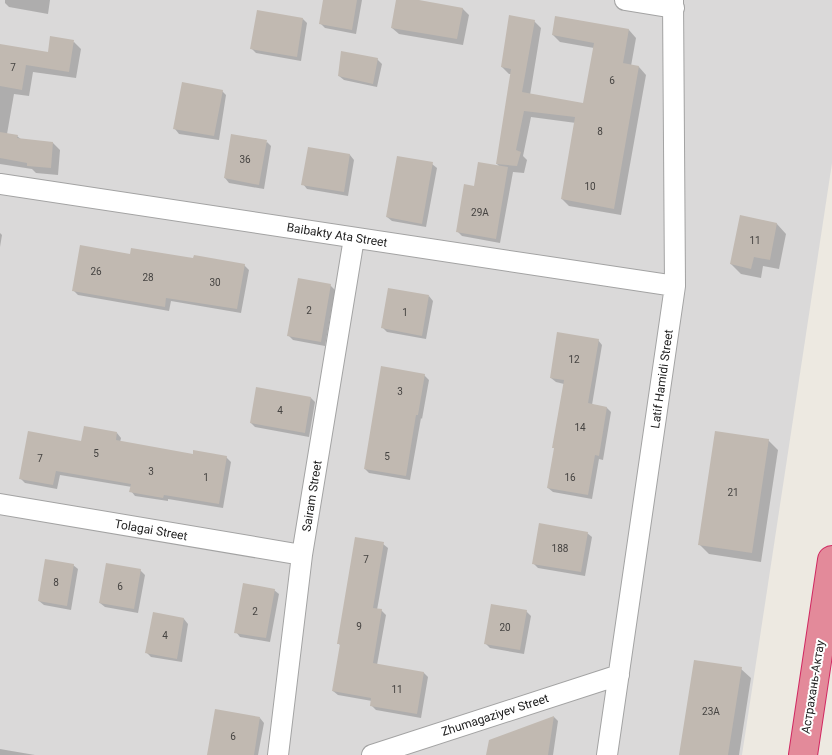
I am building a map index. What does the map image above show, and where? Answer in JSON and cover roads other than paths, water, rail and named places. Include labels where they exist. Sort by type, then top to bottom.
[{"type":"highway","name":"Астрахань-Актау","points":[[803,755],[832,560]]},
{"type":"street","points":[[625,0],[673,4]]},
{"type":"street","name":"Latif Hamidi Street","points":[[607,755],[675,286],[673,4]]},
{"type":"street","name":"Baibakty Ata Street","points":[[0,184],[675,286]]},
{"type":"street","name":"Sairam Street","points":[[278,755],[302,555],[354,238]]},
{"type":"street","name":"Tolagai Street","points":[[0,504],[302,555]]},
{"type":"street","name":"Zhumagaziyev Street","points":[[372,755],[619,675]]}]
